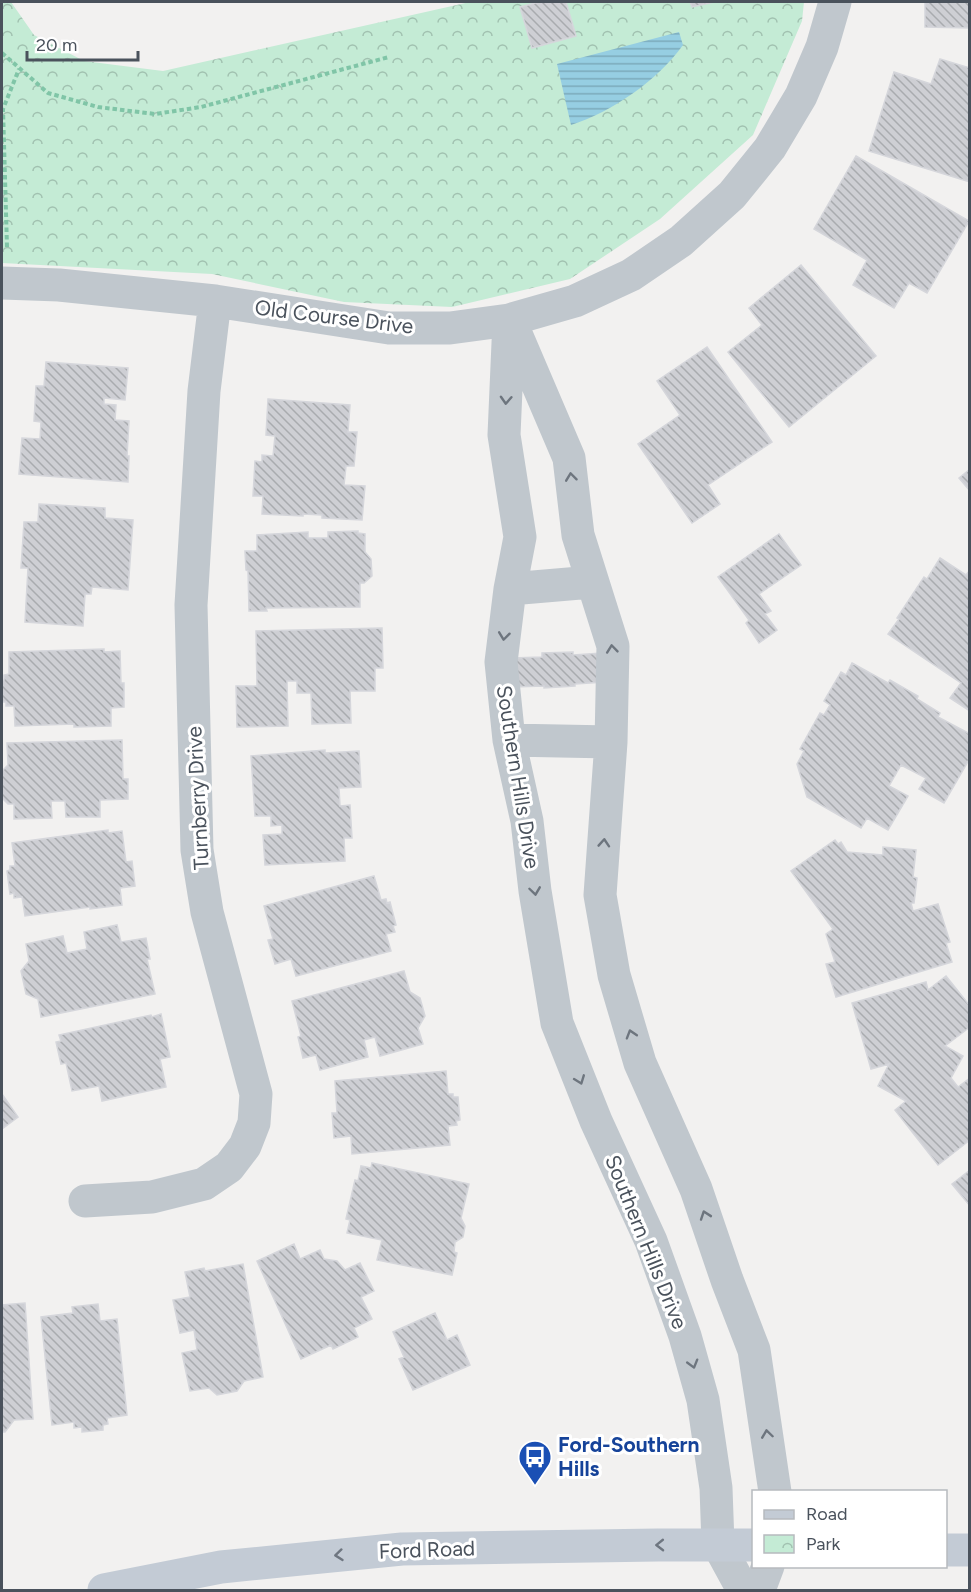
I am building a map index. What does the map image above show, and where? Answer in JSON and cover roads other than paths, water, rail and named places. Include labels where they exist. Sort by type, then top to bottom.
[{"type":"main road","name":"Ford Road","points":[[104,1590],[221,1567],[402,1549],[752,1545]]},
{"type":"main road","points":[[947,1550],[969,1550]]},
{"type":"street","name":"Old Course Drive","points":[[4,283],[59,285],[215,301],[389,328],[450,328],[510,320],[575,301],[631,274],[681,241],[732,195],[770,148],[801,96],[822,47],[835,2]]},
{"type":"street","name":"Turnberry Drive","points":[[85,1201],[152,1197],[204,1184],[229,1167],[245,1146],[254,1123],[256,1094],[207,912],[197,850],[191,605],[204,391],[215,301]]},
{"type":"street","points":[[510,320],[569,458],[578,535],[613,646],[611,742],[600,895],[614,975],[640,1062],[696,1189],[754,1350],[775,1490]]},
{"type":"street","name":"Southern Hills Drive","points":[[510,320],[504,435],[520,537],[510,589],[501,662],[508,740],[527,821],[535,891],[557,1023],[596,1121],[651,1241],[685,1336],[703,1400],[716,1488],[718,1544],[743,1590]]},
{"type":"street","points":[[510,589],[592,582]]},
{"type":"street","points":[[508,740],[611,742]]},
{"type":"street","points":[[759,1590],[767,1568]]},
{"type":"water","points":[[679,32],[683,45],[661,70],[618,103],[571,125],[557,64]]},
{"type":"place","name":"Ford-Southern Hills","points":[[535,1486]]}]
